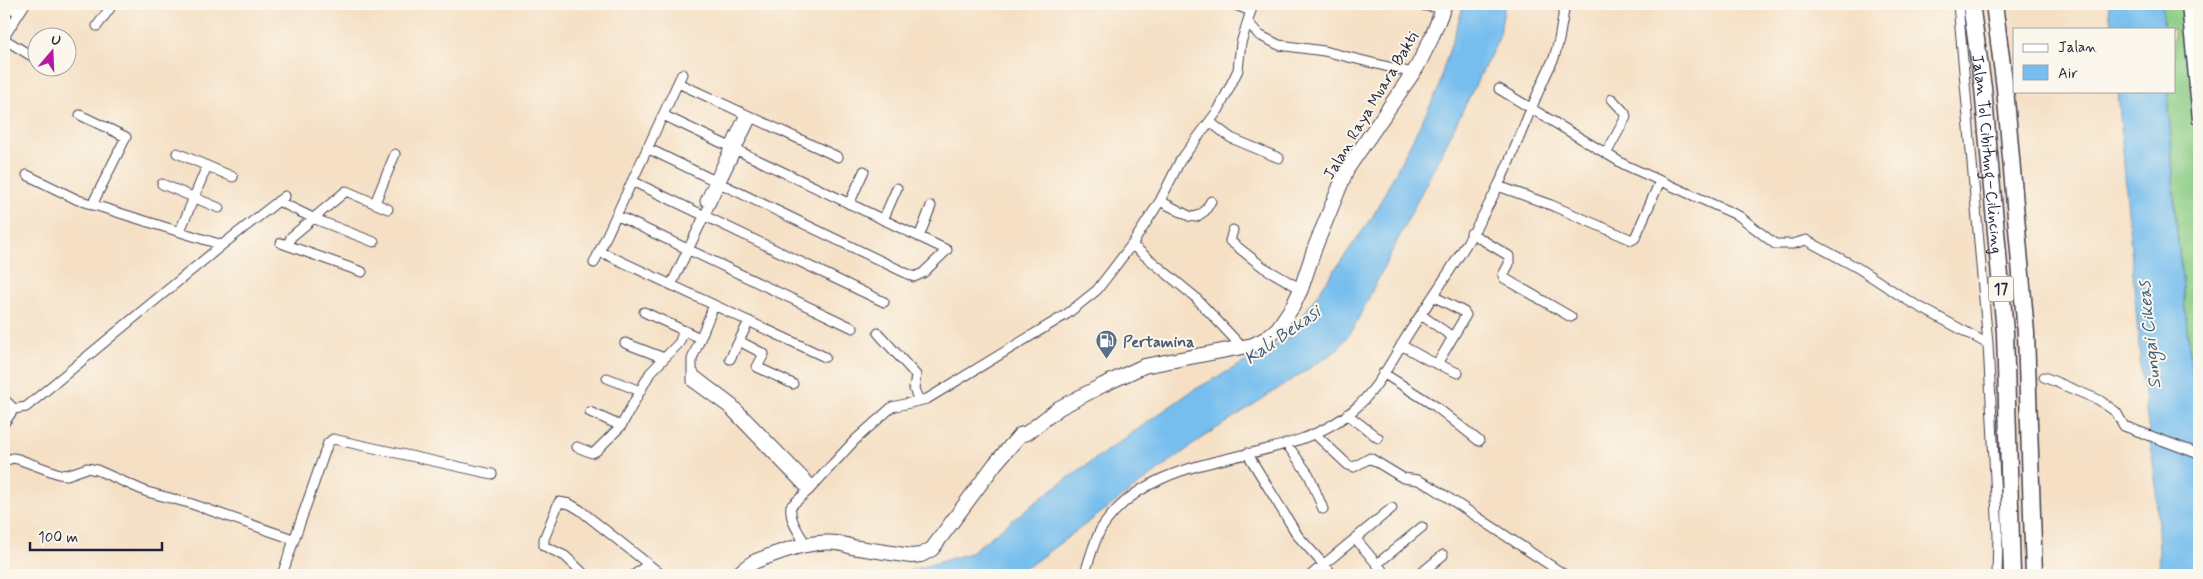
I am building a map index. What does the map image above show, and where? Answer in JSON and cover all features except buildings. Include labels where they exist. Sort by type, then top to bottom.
[{"type":"highway","name":"Jalan Tol Cibitung–Cilincing","points":[[1971,4],[1983,88],[2005,332],[2012,575]]},
{"type":"highway","name":"Jalan Tol Cibitung–Cilincing","points":[[1994,4],[2005,88],[2026,333],[2034,575]]},
{"type":"main road","name":"Jalan Raya Muara Bakti","points":[[737,575],[755,561],[806,545],[824,542],[842,542],[852,547],[921,556],[932,549],[995,464],[1020,435],[1027,433],[1059,408],[1103,384],[1144,366],[1253,345],[1272,334],[1286,318],[1301,289],[1315,247],[1344,175],[1413,73],[1431,40],[1444,6]]},
{"type":"street","points":[[5,4],[19,13]]},
{"type":"street","points":[[26,4],[4,38],[28,54]]},
{"type":"street","points":[[96,26],[113,4]]},
{"type":"street","points":[[806,545],[794,524],[790,510],[792,503],[810,488],[855,440],[892,407],[919,401],[1067,314],[1097,290],[1132,245],[1160,201],[1180,161],[1219,109],[1238,70],[1241,42],[1252,8],[1233,4]]},
{"type":"street","points":[[1409,4],[1444,6]]},
{"type":"street","points":[[1084,575],[1101,530],[1124,504],[1141,490],[1183,471],[1286,444],[1315,434],[1347,414],[1368,395],[1433,296],[1472,233],[1498,186],[1554,58],[1565,4]]},
{"type":"street","points":[[1958,4],[1988,344],[1998,536],[1998,575]]},
{"type":"street","points":[[2188,4],[2199,119]]},
{"type":"street","points":[[1248,22],[1259,35],[1279,45],[1324,51],[1413,73]]},
{"type":"street","points":[[594,263],[680,78],[748,115],[838,157]]},
{"type":"street","points":[[1499,89],[1625,165],[1739,216],[1775,244],[1793,244],[1806,240],[1858,268],[1907,300],[1988,344]]},
{"type":"street","points":[[1606,154],[1626,117],[1625,113],[1612,99]]},
{"type":"street","points":[[80,115],[126,137],[92,205]]},
{"type":"street","points":[[669,284],[748,115]]},
{"type":"street","points":[[647,148],[914,277],[923,273],[947,250],[663,116]]},
{"type":"street","points":[[1210,122],[1231,138],[1279,158]]},
{"type":"street","points":[[177,153],[234,177]]},
{"type":"street","points":[[375,203],[395,154]]},
{"type":"street","points":[[180,231],[207,166]]},
{"type":"street","points":[[849,204],[864,171]]},
{"type":"street","points":[[27,176],[92,205],[222,245]]},
{"type":"street","points":[[632,181],[884,302]]},
{"type":"street","points":[[1498,186],[1551,205],[1629,240],[1635,238],[1660,181]]},
{"type":"street","points":[[162,184],[219,208]]},
{"type":"street","points":[[883,220],[897,188]]},
{"type":"street","points":[[362,272],[284,244],[346,191],[388,209]]},
{"type":"street","points":[[4,423],[14,409],[26,407],[222,245],[282,198],[315,218],[374,242]]},
{"type":"street","points":[[1160,201],[1184,214],[1196,218],[1205,211],[1211,201]]},
{"type":"street","points":[[918,237],[931,206]]},
{"type":"street","points":[[616,215],[853,328]]},
{"type":"street","points":[[1233,230],[1230,241],[1263,267],[1301,289]]},
{"type":"street","points":[[1472,233],[1509,256],[1509,264],[1503,276],[1504,278],[1571,317]]},
{"type":"street","points":[[1132,245],[1195,297],[1242,347]]},
{"type":"street","points":[[599,251],[825,357]]},
{"type":"street","points":[[1433,296],[1465,313],[1465,318],[1438,364]]},
{"type":"street","points":[[714,305],[692,359],[692,369],[731,406],[810,488]]},
{"type":"street","points":[[644,312],[700,338]]},
{"type":"street","points":[[1421,314],[1453,337]]},
{"type":"street","points":[[730,359],[748,321]]},
{"type":"street","points":[[577,447],[592,453],[621,426],[650,373],[680,344],[684,331]]},
{"type":"street","points":[[878,333],[916,375],[914,388],[919,401]]},
{"type":"street","points":[[739,341],[764,354],[758,367],[793,384]]},
{"type":"street","points":[[626,343],[664,358]]},
{"type":"street","points":[[1401,345],[1458,373]]},
{"type":"street","points":[[1383,373],[1435,406],[1479,441]]},
{"type":"street","points":[[2044,377],[2099,400],[2116,412],[2124,426],[2199,454]]},
{"type":"street","points":[[607,378],[640,391]]},
{"type":"street","points":[[4,399],[14,409]]},
{"type":"street","points":[[590,412],[621,426]]},
{"type":"street","points":[[1347,414],[1378,438]]},
{"type":"street","points":[[1315,434],[1348,465],[1354,467],[1370,458],[1403,478],[1418,480],[1432,487],[1565,575]]},
{"type":"street","points":[[282,575],[328,443],[333,439],[492,474]]},
{"type":"street","points":[[1286,444],[1308,475],[1323,509]]},
{"type":"street","points":[[1247,453],[1298,536],[1333,575]]},
{"type":"street","points":[[4,461],[13,458],[18,459],[51,472],[67,475],[80,469],[97,470],[147,492],[189,503],[294,540]]},
{"type":"street","points":[[585,575],[565,556],[544,546],[544,539],[559,502],[570,504],[580,510],[662,575]]},
{"type":"street","points":[[1311,575],[1392,508]]},
{"type":"street","points":[[1377,564],[1422,527]]},
{"type":"street","points":[[1355,538],[1386,575]]},
{"type":"street","points":[[1419,575],[1443,555]]},
{"type":"street","points":[[634,575],[648,564]]},
{"type":"green space","points":[[2160,4],[2188,4],[2199,171],[2199,444],[2176,219],[2168,92],[2176,92],[2176,28],[2162,28]]},
{"type":"water","points":[[1464,4],[1505,4],[1499,38],[1352,331],[1336,351],[1205,436],[1029,566],[1010,575],[895,575],[970,553],[1058,485],[1192,391],[1285,340],[1373,216],[1439,88]]},
{"type":"water","points":[[2108,4],[2162,4],[2164,28],[2112,28]]},
{"type":"water","name":"Sungai Cikeas","points":[[2118,92],[2168,92],[2175,213],[2199,444],[2199,575],[2160,575],[2156,486],[2141,371]]},
{"type":"place","name":"Pertamina","points":[[1107,360]]},
{"type":"water label","name":"Kali Bekasi","points":[[1282,335]]}]
